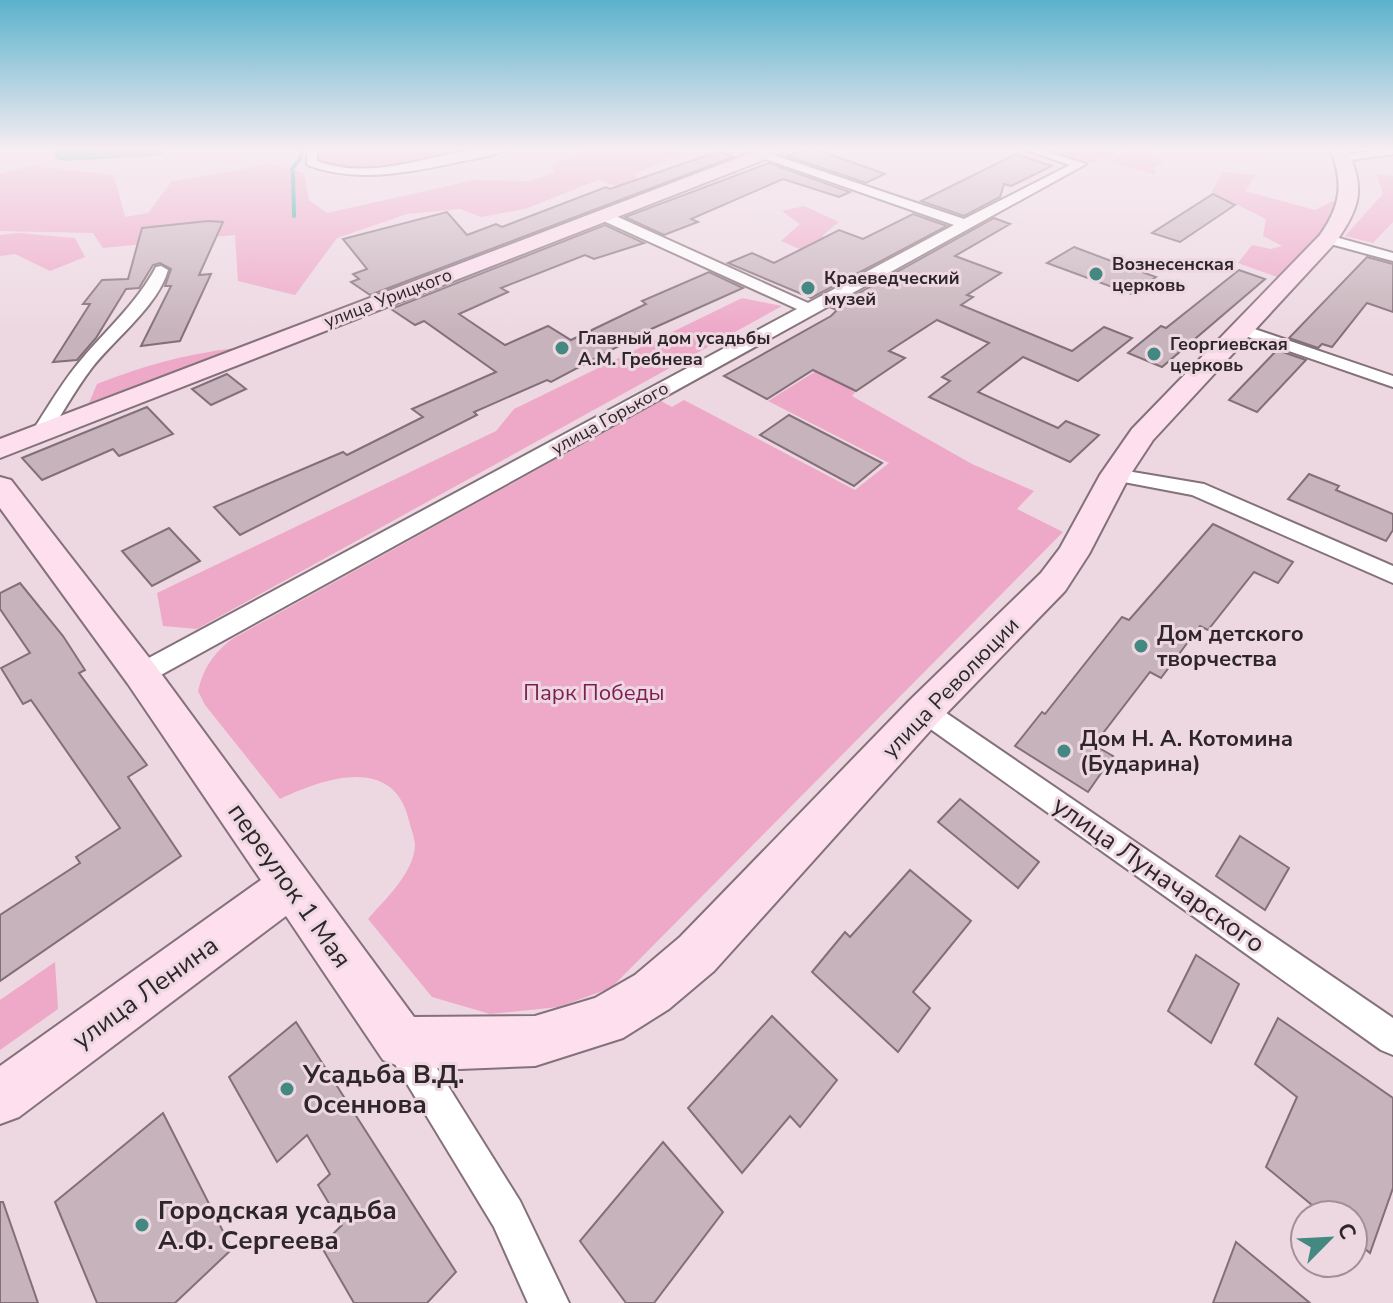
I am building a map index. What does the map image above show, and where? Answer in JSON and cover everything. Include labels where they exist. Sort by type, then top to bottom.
[{"type":"main road","name":"улица Урицкого","points":[[0,449],[615,210]]},
{"type":"main road","name":"улица Революции","points":[[401,1042],[460,1044],[535,1041],[605,1020],[652,992],[697,954],[924,711],[1053,582],[1073,554],[1115,475],[1142,435],[1328,239],[1344,210]]},
{"type":"main road","name":"переулок 1 Мая","points":[[0,487],[141,674],[401,1042]]},
{"type":"main road","name":"улица Ленина","points":[[0,1098],[290,886]]},
{"type":"street","points":[[927,210],[965,224]]},
{"type":"street","name":"улица Горького","points":[[141,674],[992,210]]},
{"type":"street","points":[[602,215],[811,310]]},
{"type":"street","points":[[1328,239],[1393,257]]},
{"type":"street","points":[[40,433],[86,364],[124,323],[158,280],[161,270]]},
{"type":"street","points":[[1240,329],[1393,382]]},
{"type":"street","points":[[1115,475],[1197,489],[1393,575]]},
{"type":"street","name":"улица Луначарского","points":[[924,711],[1393,1038]]},
{"type":"street","name":"переулок 1 Мая","points":[[401,1042],[507,1214],[549,1303]]},
{"type":"green space","points":[[0,210],[123,210],[125,217],[148,213],[150,210],[323,210],[327,213],[341,210],[451,210],[407,214],[337,238],[295,295],[238,281],[235,235],[103,248],[93,233],[0,231]]},
{"type":"green space","points":[[462,210],[521,210],[481,217]]},
{"type":"green space","points":[[812,210],[839,222],[822,236],[873,260],[853,272],[781,241],[800,224],[782,211]]},
{"type":"green space","points":[[1248,210],[1341,210],[1320,240],[1277,277],[1238,263],[1252,245],[1271,249],[1282,246],[1263,236],[1266,219]]},
{"type":"green space","points":[[1369,210],[1393,210],[1393,222],[1373,243],[1345,236]]},
{"type":"green space","points":[[18,233],[75,238],[85,257],[50,271],[15,254],[0,256],[0,235]]},
{"type":"green space","points":[[742,298],[782,306],[197,629],[163,626],[157,593],[496,431],[514,409]]},
{"type":"green space","points":[[235,348],[89,403],[97,384],[182,357]]},
{"type":"green space","name":"Парк Победы","points":[[816,371],[856,391],[852,396],[972,464],[1034,491],[1017,509],[1063,532],[611,988],[559,1007],[490,1014],[432,997],[368,919],[398,885],[413,856],[414,840],[401,800],[389,786],[373,779],[355,777],[317,784],[280,799],[205,705],[198,691],[210,662],[232,639],[661,401],[672,407],[684,400],[855,490],[889,463],[768,401]]},
{"type":"green space","points":[[55,962],[58,1009],[0,1050],[0,1000]]},
{"type":"building","points":[[547,210],[594,210],[370,295],[351,282],[359,279],[353,274],[367,269],[343,239],[447,212],[467,235],[496,224],[502,227]]},
{"type":"building","points":[[644,210],[712,210],[691,219],[698,222],[664,235],[625,217]]},
{"type":"building","points":[[946,210],[976,210],[964,216]]},
{"type":"building","points":[[1188,210],[1228,210],[1180,242],[1152,233]]},
{"type":"building","points":[[913,214],[947,226],[811,298],[728,263],[752,253],[774,263],[839,230],[863,239]]},
{"type":"building","points":[[994,218],[1010,224],[955,256],[1001,273],[967,295],[973,297],[961,305],[1072,351],[1104,327],[1132,338],[1078,381],[1023,357],[978,392],[1058,428],[1066,421],[1099,435],[1070,462],[929,397],[950,381],[942,377],[989,343],[937,320],[889,351],[905,358],[856,391],[813,370],[767,399],[724,376],[831,316],[837,310],[832,308]]},
{"type":"building","points":[[223,222],[199,275],[211,274],[180,341],[141,346],[171,286],[165,286],[171,269],[160,263],[153,265],[139,288],[126,289],[96,338],[77,360],[53,362],[90,304],[83,304],[102,280],[128,279],[142,228]]},
{"type":"building","points":[[605,225],[644,243],[594,259],[585,255],[501,288],[508,292],[459,314],[505,345],[548,326],[571,340],[646,304],[642,301],[709,272],[743,288],[649,330],[551,382],[547,380],[474,412],[477,415],[240,535],[214,507],[343,452],[347,455],[423,417],[412,409],[496,372],[424,321],[415,325],[391,309]]},
{"type":"building","name":"Вознесенская церковь","points":[[1074,247],[1156,277],[1131,294],[1047,263]]},
{"type":"building","points":[[1367,257],[1393,264],[1393,312],[1367,303],[1332,347],[1322,344],[1318,348],[1289,338]]},
{"type":"building","points":[[1239,270],[1265,279],[1162,367],[1128,353],[1161,326],[1166,328]]},
{"type":"building","points":[[1277,350],[1306,360],[1257,412],[1229,400]]},
{"type":"building","points":[[227,374],[246,389],[211,405],[192,389]]},
{"type":"building","points":[[147,407],[173,434],[119,456],[113,449],[42,480],[22,458]]},
{"type":"building","points":[[789,415],[882,463],[854,486],[760,435]]},
{"type":"building","points":[[1309,474],[1339,486],[1336,490],[1393,514],[1393,530],[1386,541],[1288,499]]},
{"type":"building","points":[[1213,524],[1293,562],[1278,583],[1254,572],[1208,630],[1200,626],[1161,678],[1150,672],[1094,745],[1113,756],[1088,792],[1015,746],[1042,712],[1045,714],[1122,617],[1129,620]]},
{"type":"building","points":[[169,528],[200,561],[152,586],[122,551]]},
{"type":"building","points":[[20,583],[63,636],[85,670],[79,673],[147,765],[128,777],[181,856],[0,981],[0,915],[80,863],[76,857],[120,828],[31,700],[23,704],[1,668],[30,653],[0,609],[0,593]]},
{"type":"building","points":[[960,799],[1039,862],[1018,888],[938,822]]},
{"type":"building","points":[[1240,836],[1289,868],[1265,910],[1216,876]]},
{"type":"building","points":[[910,870],[971,921],[913,992],[930,1008],[898,1052],[812,972],[845,932],[850,937]]},
{"type":"building","points":[[1196,955],[1239,984],[1211,1043],[1168,1011]]},
{"type":"building","points":[[772,1016],[837,1080],[800,1127],[790,1116],[742,1173],[688,1108]]},
{"type":"building","points":[[1278,1018],[1393,1098],[1393,1188],[1370,1253],[1369,1199],[1305,1199],[1266,1167],[1297,1097],[1255,1064]]},
{"type":"building","points":[[296,1022],[456,1272],[427,1303],[354,1303],[321,1246],[342,1225],[318,1185],[330,1174],[307,1135],[277,1162],[229,1077]]},
{"type":"building","name":"Городская усадьба А.Ф. Сергеева","points":[[163,1113],[232,1249],[175,1303],[97,1303],[55,1202]]},
{"type":"building","points":[[663,1142],[723,1212],[654,1303],[626,1303],[580,1241]]},
{"type":"building","points":[[0,1202],[3,1202],[38,1303],[0,1303]]},
{"type":"building","points":[[1236,1242],[1310,1303],[1213,1303]]},
{"type":"waterway","points":[[294,210],[294,216]]},
{"type":"place","name":"Вознесенская церковь","points":[[1096,274]]},
{"type":"place","name":"Краеведческий музей","points":[[808,288]]},
{"type":"place","name":"Главный дом усадьбы А.М. Гребнева","points":[[562,348]]},
{"type":"place","name":"Георгиевская церковь","points":[[1154,354]]},
{"type":"place","name":"Дом детского творчества","points":[[1141,646]]},
{"type":"place","name":"Дом Н. А. Котомина (Бударина)","points":[[1064,751]]},
{"type":"place","name":"Усадьба В.Д. Осеннова","points":[[287,1089]]},
{"type":"place","name":"Городская усадьба А.Ф. Сергеева","points":[[142,1225]]}]
